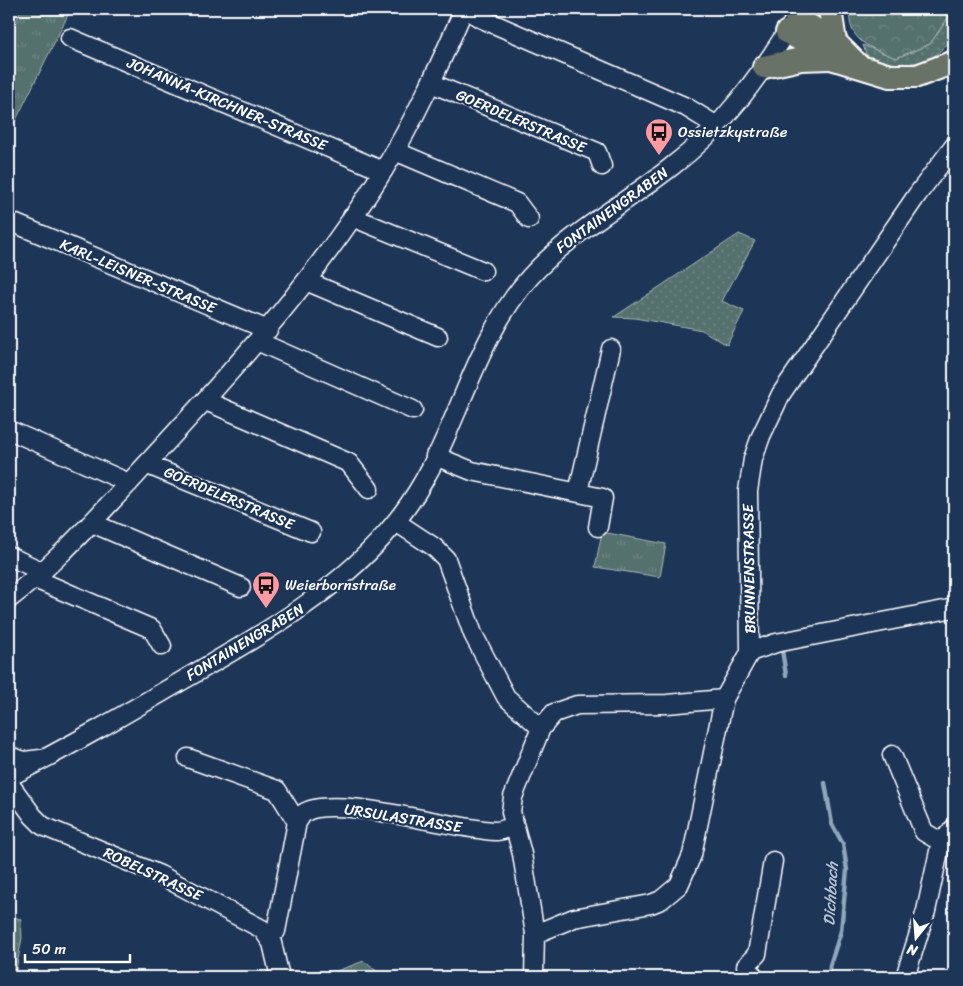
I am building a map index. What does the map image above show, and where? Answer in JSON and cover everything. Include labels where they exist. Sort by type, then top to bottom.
[{"type":"main road","points":[[830,9],[833,50]]},
{"type":"main road","points":[[795,19],[833,50],[860,66],[890,76],[917,76],[950,60]]},
{"type":"main road","points":[[764,67],[833,50]]},
{"type":"street","name":"GOERDELERSTRASSE","points":[[9,599],[39,576],[148,464],[263,336],[306,281],[395,151],[431,83],[466,9]]},
{"type":"street","points":[[466,9],[480,18],[686,107],[718,126]]},
{"type":"street","name":"FONTAINENGRABEN","points":[[9,777],[46,758],[219,659],[309,604],[338,582],[371,550],[411,502],[436,456],[499,320],[521,288],[563,244],[584,227],[672,166],[718,126],[739,103],[795,19]]},
{"type":"street","name":"JOHANNA-KIRCHNER-STRASSE","points":[[70,38],[383,171]]},
{"type":"street","name":"GOERDELERSTRASSE","points":[[431,83],[597,152],[602,166]]},
{"type":"street","name":"BRUNNENSTRASSE","points":[[535,934],[574,918],[651,904],[661,900],[679,885],[692,855],[724,699],[750,652],[748,491],[753,458],[760,436],[781,394],[917,195],[954,146]]},
{"type":"street","points":[[395,151],[517,203],[529,219]]},
{"type":"street","points":[[352,216],[483,271]]},
{"type":"street","name":"KARL-LEISNER-STRASSE","points":[[9,221],[263,336]]},
{"type":"street","points":[[306,281],[438,337]]},
{"type":"street","points":[[263,336],[413,410]]},
{"type":"street","points":[[578,492],[612,349]]},
{"type":"street","points":[[206,401],[349,463],[369,488]]},
{"type":"street","points":[[9,430],[129,483]]},
{"type":"street","points":[[436,456],[472,472],[603,498],[598,527]]},
{"type":"street","name":"GOERDELERSTRASSE","points":[[148,464],[311,532]]},
{"type":"street","points":[[396,522],[434,548],[446,559],[473,634],[506,697],[541,728]]},
{"type":"street","points":[[92,523],[241,588]]},
{"type":"street","points":[[9,556],[39,576],[152,630],[162,646]]},
{"type":"street","points":[[750,652],[776,643],[954,608]]},
{"type":"street","points":[[534,977],[535,934],[522,854],[511,812],[513,797],[541,728],[554,713],[577,706],[667,704],[724,699]]},
{"type":"street","points":[[892,755],[924,832],[941,842]]},
{"type":"street","points":[[9,756],[24,760],[46,758]]},
{"type":"street","points":[[188,758],[277,790],[297,822],[276,931],[269,936],[280,977]]},
{"type":"street","name":"ROBELSTRASSE","points":[[9,783],[33,816],[43,826],[160,875],[262,929],[269,936]]},
{"type":"street","name":"URSULASTRASSE","points":[[297,822],[304,813],[315,809],[333,808],[363,809],[497,831],[514,827]]},
{"type":"street","points":[[905,977],[928,905],[941,842],[954,828]]},
{"type":"street","points":[[754,977],[746,966],[757,954],[773,861]]},
{"type":"green space","points":[[21,9],[71,9],[9,134],[9,38]]},
{"type":"green space","points":[[850,9],[954,9],[930,44],[896,58],[869,47],[856,36],[850,20]]},
{"type":"green space","points":[[954,9],[954,38],[930,60],[898,66],[867,57],[863,45],[896,58],[930,44]]},
{"type":"green space","points":[[739,234],[755,241],[722,301],[744,311],[727,345],[702,330],[635,318],[614,317]]},
{"type":"green space","points":[[602,532],[666,544],[660,577],[595,567]]},
{"type":"green space","points":[[9,916],[21,919],[22,938],[16,970],[9,968]]},
{"type":"green space","points":[[364,961],[384,977],[320,977]]},
{"type":"waterway","name":"Dichbach","points":[[782,650],[786,675]]},
{"type":"waterway","name":"Dichbach","points":[[825,783],[832,824],[843,844],[847,870],[841,931],[830,965],[829,977]]},
{"type":"place","name":"Ossietzkystraße","points":[[659,156]]},
{"type":"place","name":"Weierbornstraße","points":[[266,609]]}]
